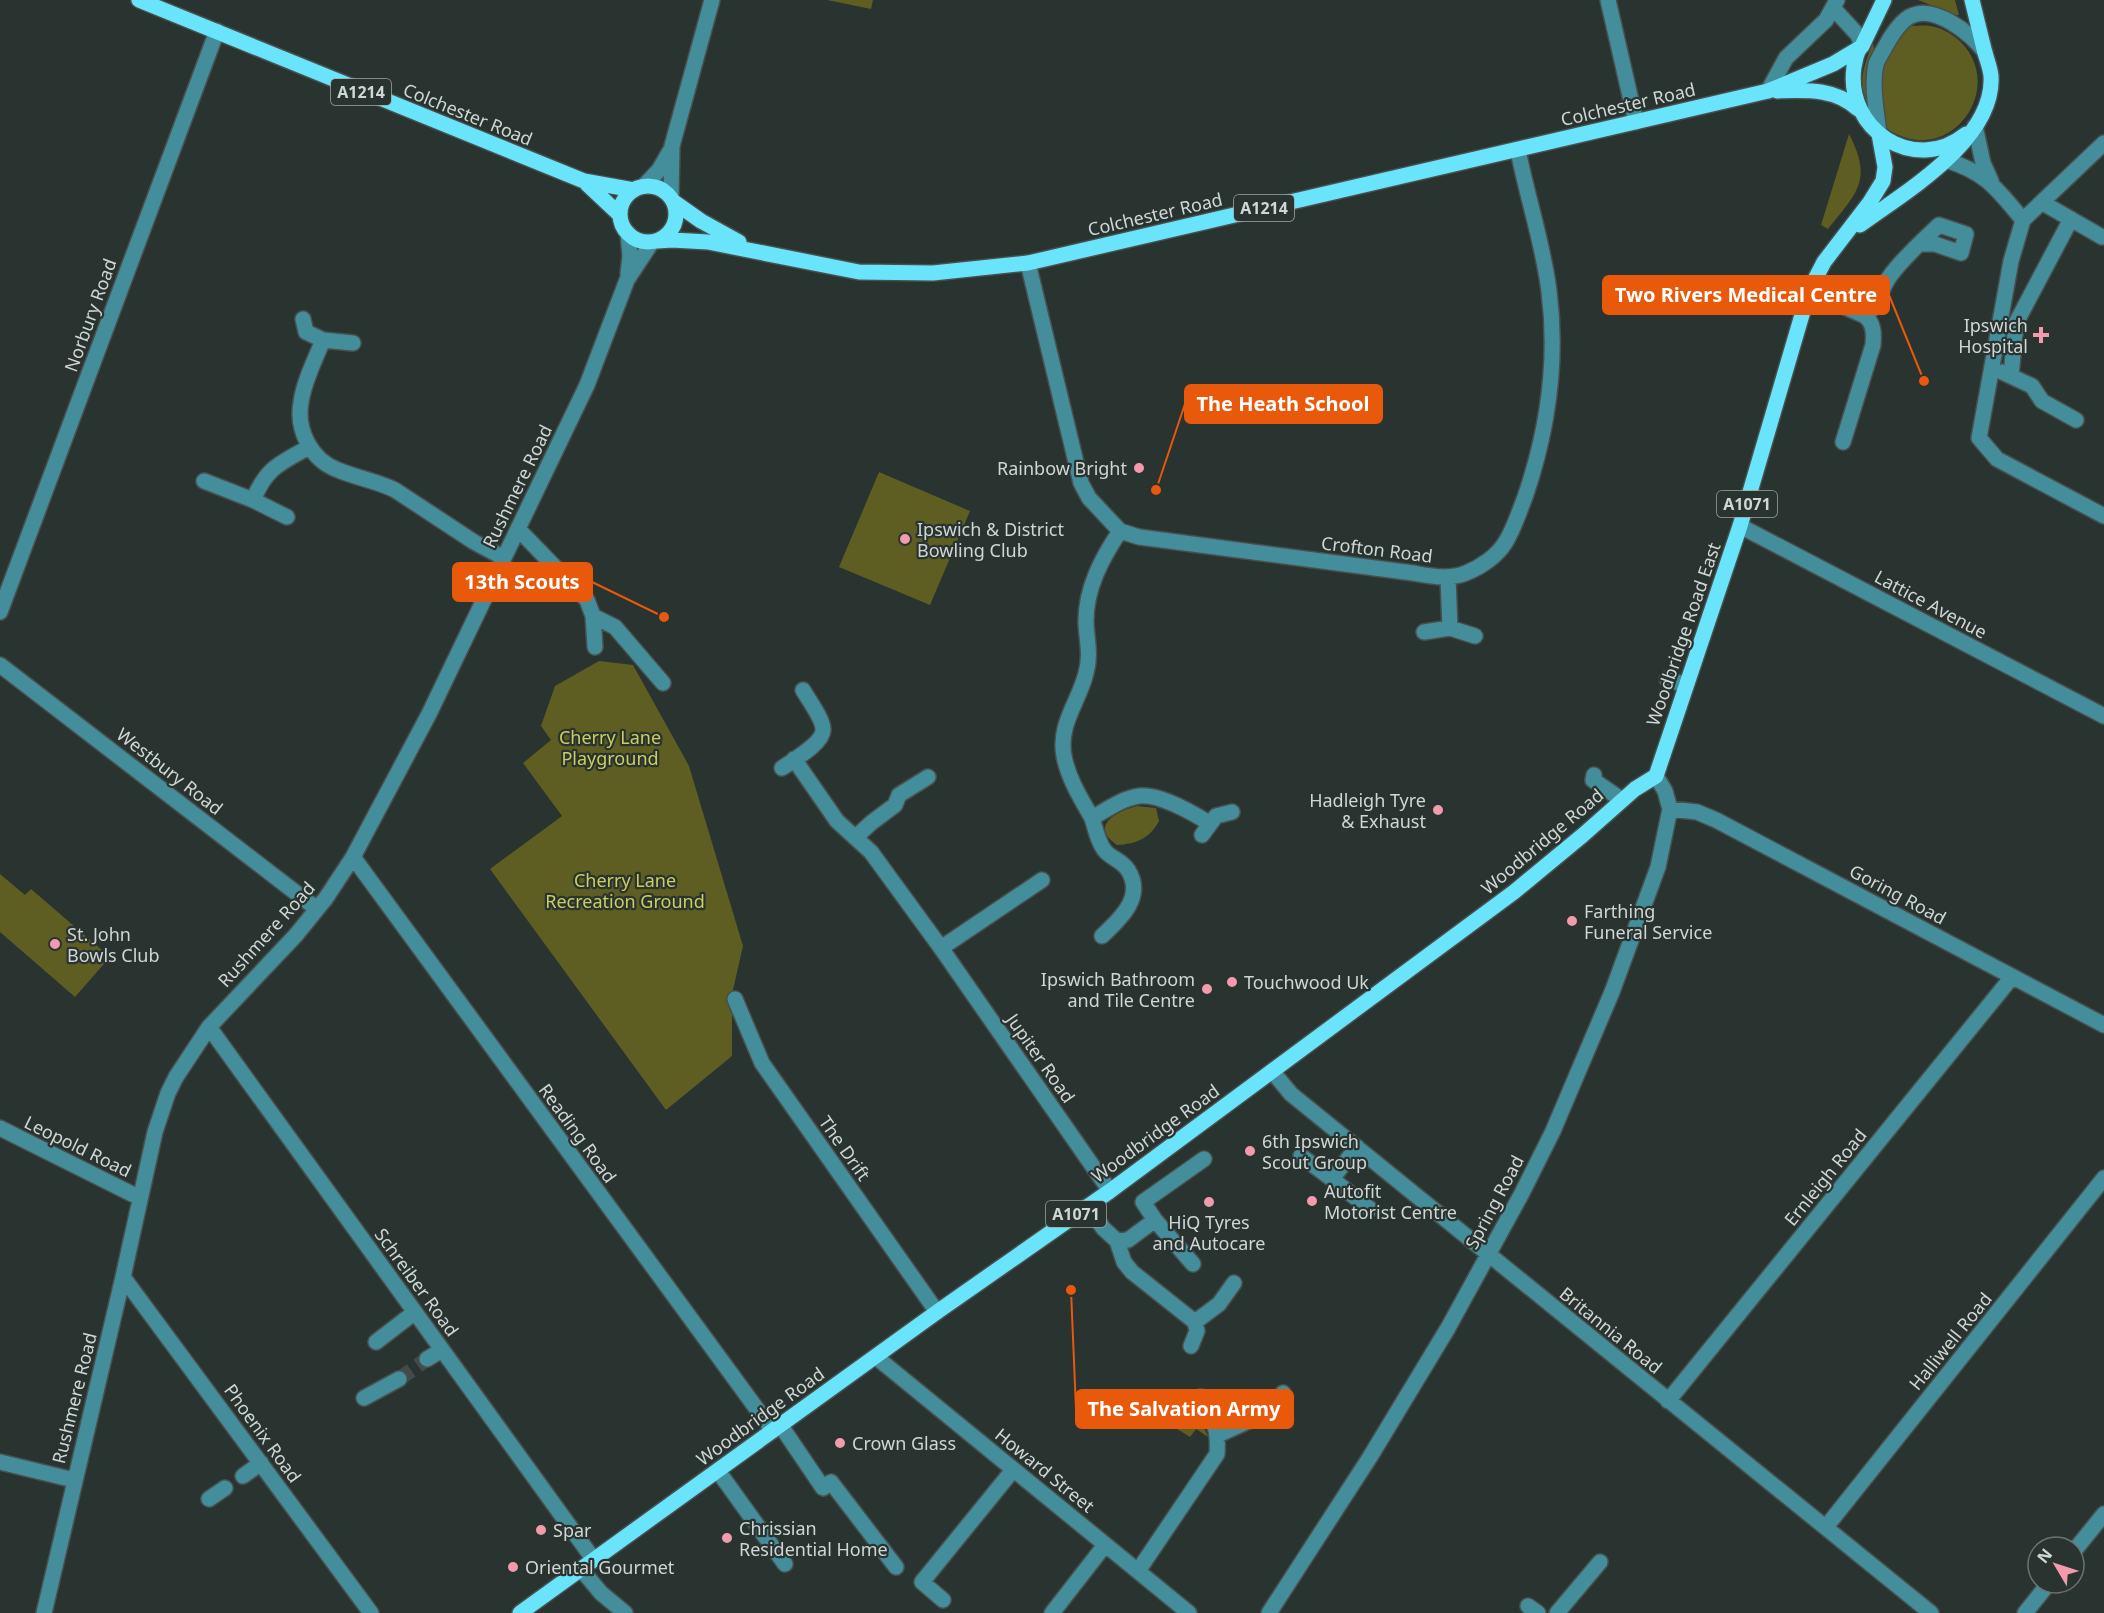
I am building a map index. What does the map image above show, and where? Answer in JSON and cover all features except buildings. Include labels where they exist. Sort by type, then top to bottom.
[{"type":"main road","name":"Colchester Road","points":[[139,0],[584,181],[610,187],[639,188]]},
{"type":"main road","points":[[1858,109],[1853,80],[1860,47],[1884,0]]},
{"type":"main road","name":"Woodbridge Road East","points":[[1844,236],[1946,160],[1962,145],[1988,103],[1991,75],[1972,0]]},
{"type":"main road","name":"Colchester Road","points":[[1768,92],[1833,64],[1860,47]]},
{"type":"main road","name":"Colchester Road","points":[[655,242],[687,240],[756,250],[858,272],[933,273],[1028,263],[1768,92],[1816,90],[1829,92],[1845,98],[1858,109]]},
{"type":"main road","name":"Woodbridge Road East","points":[[1858,109],[1879,134],[1896,145],[1924,150],[1951,144],[1974,126]]},
{"type":"main road","name":"Woodbridge Road East","points":[[1656,776],[1740,526],[1809,291],[1824,261],[1870,202],[1883,181],[1885,167],[1879,134]]},
{"type":"main road","name":"Colchester Road","points":[[584,181],[620,214]]},
{"type":"main road","points":[[639,188],[659,188],[672,199],[677,215],[669,234],[655,242],[642,242],[623,227],[620,214],[625,198],[639,188]]},
{"type":"main road","name":"Colchester Road","points":[[672,199],[715,230],[756,250]]},
{"type":"main road","name":"Woodbridge Road","points":[[520,1613],[937,1312],[1110,1191],[1514,892],[1635,789],[1656,776]]},
{"type":"street","points":[[639,188],[659,170],[672,146],[712,0]]},
{"type":"street","points":[[1608,0],[1636,122]]},
{"type":"street","points":[[1768,92],[1785,58],[1826,20],[1835,4],[1858,35],[1860,47]]},
{"type":"street","points":[[1879,134],[1876,65],[1893,33],[1908,17],[1918,13],[1940,17],[1974,39],[1985,52]]},
{"type":"street","name":"Norbury Road","points":[[0,612],[217,32]]},
{"type":"street","points":[[1974,126],[1983,163],[1992,183]]},
{"type":"street","points":[[2104,143],[2023,220],[2011,261],[1979,438],[1998,459],[2104,516]]},
{"type":"street","points":[[672,146],[672,199]]},
{"type":"street","name":"Crofton Road","points":[[1120,531],[1138,537],[1448,578],[1465,574],[1481,566],[1496,554],[1505,543],[1516,521],[1530,483],[1542,441],[1549,405],[1552,371],[1550,293],[1518,150]]},
{"type":"street","points":[[1946,160],[1977,171],[1992,183],[2023,220]]},
{"type":"street","points":[[2043,203],[2102,237]]},
{"type":"street","points":[[2011,376],[2016,323],[2071,219]]},
{"type":"street","name":"Rushmere Road","points":[[44,1613],[155,1132],[168,1093],[209,1027],[279,954],[317,909],[353,857],[429,714],[519,530],[586,385],[627,280],[630,256],[628,233]]},
{"type":"street","name":"Rushmere Road","points":[[627,280],[655,242]]},
{"type":"street","points":[[1865,316],[1879,301],[1884,285],[1891,274],[1919,244]]},
{"type":"street","points":[[1028,263],[1081,483],[1089,498],[1120,531],[1105,554],[1091,590],[1086,617],[1089,661],[1082,687],[1065,725],[1063,744],[1068,770],[1092,818],[1105,852],[1119,860],[1128,870],[1132,880],[1133,891],[1127,912],[1102,936]]},
{"type":"street","points":[[1809,291],[1865,316],[1874,331],[1873,344],[1843,442]]},
{"type":"street","points":[[303,319],[306,332],[323,340],[354,344]]},
{"type":"street","points":[[323,340],[301,401],[300,415],[309,447],[315,455],[337,470],[395,490],[479,546],[504,558]]},
{"type":"street","points":[[1991,367],[2032,386],[2042,401],[2076,420]]},
{"type":"street","points":[[253,500],[260,482],[267,473],[309,447]]},
{"type":"street","points":[[204,481],[253,500],[287,517]]},
{"type":"street","name":"Lattice Avenue","points":[[1740,526],[2104,716]]},
{"type":"street","points":[[519,530],[586,600],[593,616],[595,647]]},
{"type":"street","points":[[1448,578],[1450,628]]},
{"type":"street","points":[[593,616],[615,627],[663,682]]},
{"type":"street","points":[[1424,632],[1450,628],[1475,636]]},
{"type":"street","name":"Westbury Road","points":[[0,664],[317,909]]},
{"type":"street","points":[[1668,679],[1686,685]]},
{"type":"street","name":"Jupiter Road","points":[[803,690],[823,729],[821,737],[788,764],[837,821],[871,852],[941,948],[1110,1191]]},
{"type":"street","points":[[1594,776],[1593,780],[1622,800]]},
{"type":"street","points":[[1656,776],[1665,791],[1670,809]]},
{"type":"street","points":[[856,837],[895,805],[899,795],[928,777]]},
{"type":"street","points":[[1092,818],[1137,796],[1148,795],[1182,808],[1206,829],[1216,816],[1232,812]]},
{"type":"street","name":"Goring Road","points":[[1670,809],[1697,812],[1716,820],[2104,1025]]},
{"type":"street","name":"Spring Road","points":[[1269,1613],[1370,1457],[1448,1328],[1553,1131],[1612,993],[1658,867],[1670,809]]},
{"type":"street","name":"Reading Road","points":[[353,857],[777,1428],[823,1488],[831,1482],[896,1567]]},
{"type":"street","points":[[941,948],[1042,880]]},
{"type":"street","name":"Ernleigh Road","points":[[1668,1401],[2012,977]]},
{"type":"street","name":"The Drift","points":[[735,999],[762,1064],[937,1312]]},
{"type":"street","name":"Schreiber Road","points":[[209,1027],[594,1560]]},
{"type":"street","name":"Britannia Road","points":[[1272,1071],[1291,1094],[1931,1613]]},
{"type":"street","name":"Leopold Road","points":[[0,1128],[140,1198]]},
{"type":"street","points":[[1332,1179],[1357,1147]]},
{"type":"street","points":[[1301,1156],[1370,1209]]},
{"type":"street","points":[[1193,1264],[1155,1220],[1143,1202],[1204,1159]]},
{"type":"street","name":"Halliwell Road","points":[[1826,1527],[2104,1178]]},
{"type":"street","points":[[1088,1206],[1103,1228],[1117,1241],[1124,1262],[1132,1272],[1195,1322],[1197,1331],[1191,1346]]},
{"type":"street","points":[[1117,1241],[1128,1240],[1155,1220]]},
{"type":"street","name":"Phoenix Road","points":[[123,1277],[371,1613]]},
{"type":"street","points":[[1195,1322],[1219,1304],[1234,1283]]},
{"type":"street","points":[[376,1341],[415,1312]]},
{"type":"street","points":[[428,1359],[442,1350]]},
{"type":"street","name":"Howard Street","points":[[876,1357],[1189,1613]]},
{"type":"street","points":[[364,1398],[399,1379]]},
{"type":"street","points":[[1218,1435],[1271,1413],[1282,1392]]},
{"type":"street","points":[[1138,1571],[1217,1454],[1218,1435],[1211,1414],[1201,1397]]},
{"type":"street","points":[[0,1462],[74,1480]]},
{"type":"street","points":[[243,1476],[261,1463]]},
{"type":"street","points":[[943,1600],[922,1582],[1014,1470]]},
{"type":"street","points":[[718,1471],[785,1564]]},
{"type":"street","points":[[209,1499],[225,1488]]},
{"type":"street","points":[[2086,1536],[2104,1514]]},
{"type":"street","points":[[1052,1613],[1105,1545]]},
{"type":"street","points":[[1557,1613],[1600,1562]]},
{"type":"street","points":[[581,1569],[601,1593],[625,1613]]},
{"type":"street","points":[[2025,1613],[2039,1595]]},
{"type":"green space","points":[[827,0],[873,0],[871,9]]},
{"type":"green space","points":[[1918,0],[1955,0],[1959,15],[1956,15]]},
{"type":"green space","points":[[1911,26],[1933,27],[1955,37],[1971,56],[1977,77],[1975,97],[1966,116],[1951,131],[1932,139],[1910,139],[1886,128],[1880,96],[1880,76],[1886,57],[1892,46]]},
{"type":"green space","points":[[1873,43],[1875,55],[1873,112],[1864,95],[1862,78]]},
{"type":"green space","points":[[1849,134],[1860,163],[1861,175],[1854,195],[1828,229],[1821,225]]},
{"type":"green space","name":"Ipswich & District Bowling Club","points":[[879,472],[970,511],[930,605],[839,567]]},
{"type":"green space","name":"Cherry Lane Recreation Ground","points":[[599,661],[633,665],[689,766],[743,946],[732,994],[732,1056],[666,1110],[490,869],[562,816],[523,763],[551,740],[541,726],[555,686]]},
{"type":"green space","points":[[1137,806],[1156,808],[1159,821],[1142,839],[1117,845],[1105,831],[1106,825],[1115,815]]},
{"type":"green space","name":"St. John Bowls Club","points":[[0,874],[25,895],[31,889],[110,957],[75,997],[0,932]]},
{"type":"green space","points":[[1190,1395],[1208,1437],[1196,1429],[1190,1437],[1171,1425]]},
{"type":"tunnel","points":[[399,1379],[427,1359]]},
{"type":"place","name":"Ipswich Hospital","points":[[2041,335]]},
{"type":"place","name":"Two Rivers Medical Centre","points":[[1924,381]]},
{"type":"place","name":"Rainbow Bright","points":[[1139,468]]},
{"type":"place","name":"The Heath School","points":[[1156,490]]},
{"type":"place","name":"Ipswich & District Bowling Club","points":[[905,539]]},
{"type":"place","name":"13th Scouts","points":[[664,617]]},
{"type":"place","name":"Hadleigh Tyre & Exhaust","points":[[1438,810]]},
{"type":"place","name":"Farthing Funeral Service","points":[[1572,921]]},
{"type":"place","name":"St. John Bowls Club","points":[[55,944]]},
{"type":"place","name":"Touchwood Uk","points":[[1232,982]]},
{"type":"place","name":"Ipswich Bathroom and Tile Centre","points":[[1207,989]]},
{"type":"place","name":"6th Ipswich Scout Group","points":[[1250,1151]]},
{"type":"place","name":"Autofit Motorist Centre","points":[[1312,1201]]},
{"type":"place","name":"HiQ Tyres and Autocare","points":[[1209,1202]]},
{"type":"place","name":"The Salvation Army","points":[[1071,1290]]},
{"type":"place","name":"Crown Glass","points":[[840,1443]]},
{"type":"place","name":"Spar","points":[[541,1530]]},
{"type":"place","name":"Chrissian Residential Home","points":[[727,1538]]},
{"type":"place","name":"Oriental Gourmet","points":[[513,1567]]},
{"type":"park label","name":"Cherry Lane Playground","points":[[610,747]]}]
